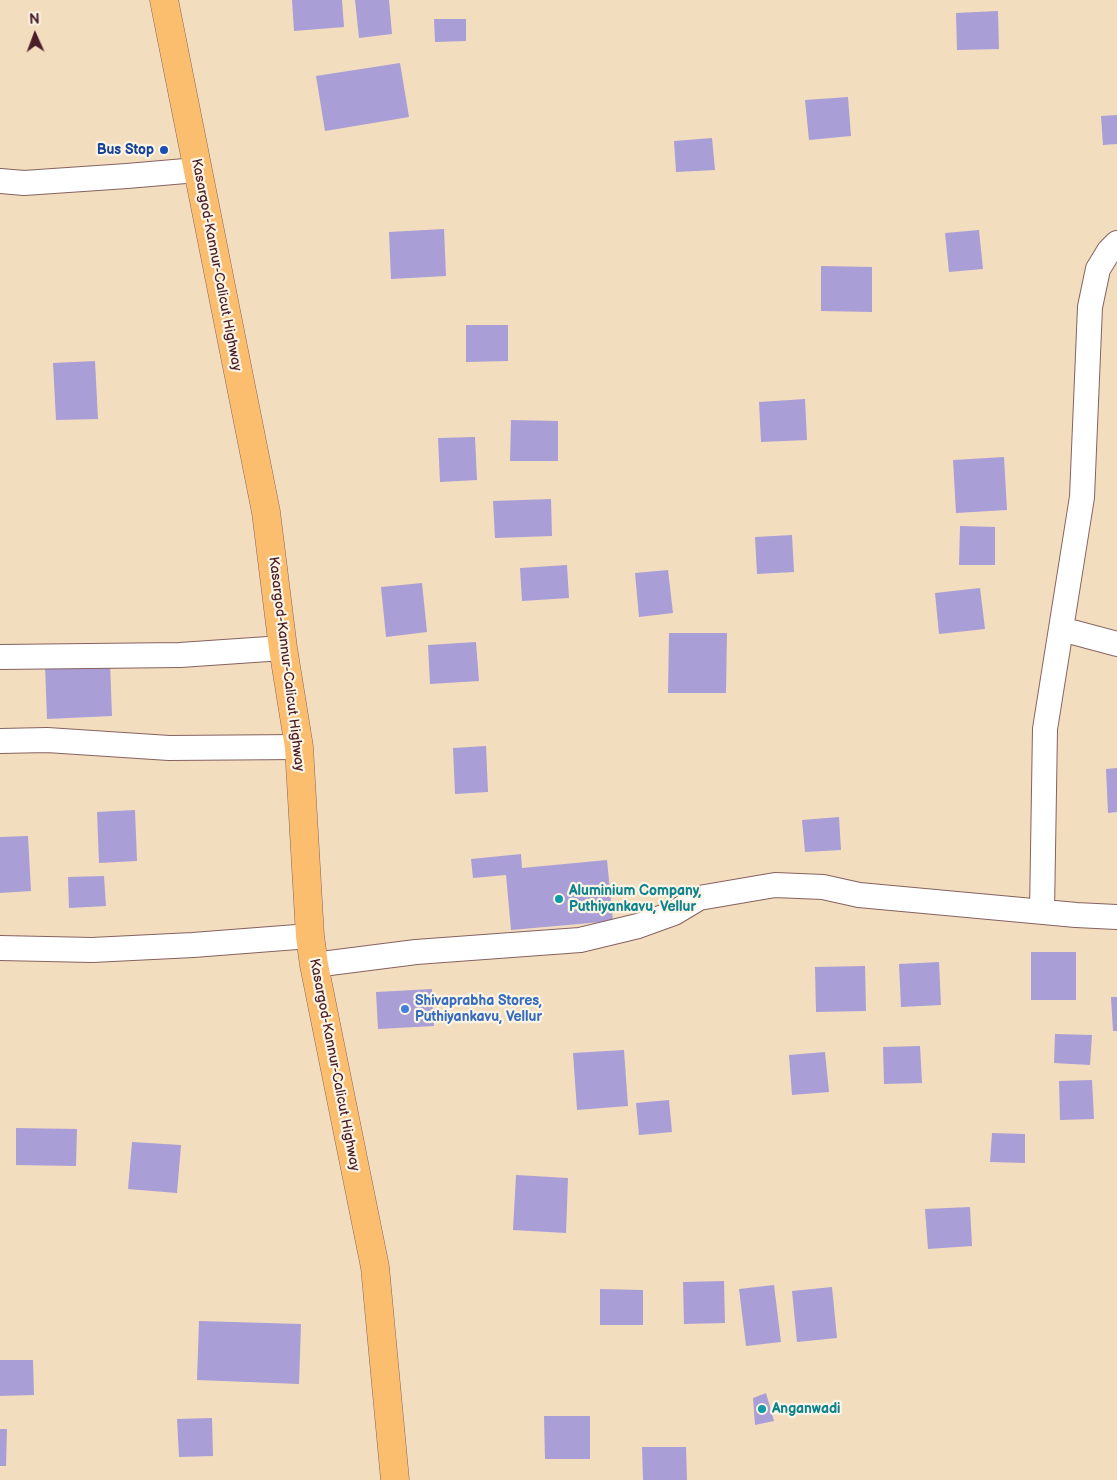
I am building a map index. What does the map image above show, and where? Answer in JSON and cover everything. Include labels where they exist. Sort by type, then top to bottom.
[{"type":"highway","name":"Kasargod-Kannur-Calicut Highway","points":[[164,0],[266,512],[283,648],[299,747],[310,936],[314,965],[375,1267],[394,1480]]},
{"type":"street","points":[[0,181],[34,182],[197,170]]},
{"type":"street","points":[[1042,912],[1045,729],[1082,497],[1090,307],[1098,269],[1109,251],[1117,243]]},
{"type":"street","points":[[1061,629],[1117,644]]},
{"type":"street","points":[[0,656],[180,655],[283,648]]},
{"type":"street","points":[[0,741],[47,740],[170,748],[299,747]]},
{"type":"street","points":[[314,965],[416,952],[580,940],[638,926],[674,913],[699,898],[775,885],[823,887],[859,895],[1117,917]]},
{"type":"street","points":[[0,948],[92,950],[310,936]]},
{"type":"building","points":[[292,0],[342,0],[344,27],[294,31]]},
{"type":"building","points":[[355,0],[389,0],[392,34],[359,38]]},
{"type":"building","points":[[998,11],[999,49],[957,50],[956,13]]},
{"type":"building","points":[[434,19],[466,19],[466,41],[435,42]]},
{"type":"building","points":[[400,63],[409,117],[325,131],[316,76]]},
{"type":"building","points":[[848,97],[851,136],[809,140],[805,100]]},
{"type":"building","points":[[1117,115],[1117,144],[1103,145],[1101,116]]},
{"type":"building","points":[[712,138],[715,170],[676,172],[674,141]]},
{"type":"building","points":[[444,229],[446,276],[391,279],[389,232]]},
{"type":"building","points":[[979,230],[983,269],[949,272],[945,233]]},
{"type":"building","points":[[821,266],[872,267],[872,312],[821,311]]},
{"type":"building","points":[[466,325],[508,325],[508,361],[466,362]]},
{"type":"building","points":[[95,361],[98,419],[56,420],[53,363]]},
{"type":"building","points":[[805,399],[807,440],[761,442],[759,402]]},
{"type":"building","points":[[511,420],[558,421],[558,461],[510,461]]},
{"type":"building","points":[[475,437],[477,480],[440,482],[438,438]]},
{"type":"building","points":[[1004,457],[1007,510],[956,513],[953,460]]},
{"type":"building","points":[[551,499],[552,536],[495,538],[493,501]]},
{"type":"building","points":[[960,526],[995,527],[995,565],[959,565]]},
{"type":"building","points":[[792,535],[794,572],[757,574],[755,537]]},
{"type":"building","points":[[567,565],[569,598],[522,601],[520,568]]},
{"type":"building","points":[[668,570],[673,613],[639,617],[635,573]]},
{"type":"building","points":[[422,583],[427,632],[386,637],[381,587]]},
{"type":"building","points":[[980,588],[985,629],[939,634],[935,593]]},
{"type":"building","points":[[669,633],[727,633],[726,693],[668,693]]},
{"type":"building","points":[[476,642],[479,681],[430,684],[428,645]]},
{"type":"building","points":[[110,662],[112,716],[47,719],[45,665]]},
{"type":"building","points":[[486,746],[488,792],[455,794],[453,748]]},
{"type":"building","points":[[1117,768],[1117,812],[1108,813],[1106,769]]},
{"type":"building","points":[[135,810],[137,861],[99,863],[97,812]]},
{"type":"building","points":[[839,817],[841,850],[805,852],[802,820]]},
{"type":"building","points":[[28,836],[31,891],[0,893],[0,837]]},
{"type":"building","name":"Aluminium Company, Puthiyankavu, Vellur","points":[[521,854],[522,868],[607,860],[613,921],[511,930],[506,875],[473,878],[471,859]]},
{"type":"building","points":[[104,876],[106,906],[69,908],[68,877]]},
{"type":"building","points":[[1031,952],[1076,952],[1076,1000],[1031,1000]]},
{"type":"building","points":[[939,962],[941,1005],[901,1007],[899,964]]},
{"type":"building","points":[[865,966],[866,1011],[816,1012],[815,967]]},
{"type":"building","name":"Shivaprabha Stores, Puthiyankavu, Vellur","points":[[432,989],[434,1026],[378,1029],[376,992]]},
{"type":"building","points":[[1111,997],[1117,997],[1117,1031],[1113,1031]]},
{"type":"building","points":[[1055,1034],[1092,1035],[1090,1065],[1054,1063]]},
{"type":"building","points":[[920,1046],[922,1083],[884,1084],[883,1047]]},
{"type":"building","points":[[624,1050],[628,1106],[577,1110],[573,1053]]},
{"type":"building","points":[[825,1052],[829,1092],[792,1095],[789,1055]]},
{"type":"building","points":[[1092,1080],[1094,1119],[1060,1120],[1059,1081]]},
{"type":"building","points":[[669,1100],[672,1132],[639,1135],[636,1103]]},
{"type":"building","points":[[16,1128],[77,1129],[76,1166],[16,1165]]},
{"type":"building","points":[[992,1133],[1025,1134],[1025,1163],[990,1162]]},
{"type":"building","points":[[132,1142],[181,1145],[177,1193],[128,1189]]},
{"type":"building","points":[[516,1175],[568,1178],[566,1233],[513,1230]]},
{"type":"building","points":[[970,1207],[972,1246],[928,1249],[925,1209]]},
{"type":"building","points":[[724,1281],[725,1323],[684,1324],[683,1282]]},
{"type":"building","points":[[774,1285],[781,1342],[746,1346],[739,1289]]},
{"type":"building","points":[[832,1287],[837,1338],[797,1342],[792,1291]]},
{"type":"building","points":[[600,1289],[643,1290],[643,1325],[600,1325]]},
{"type":"building","points":[[199,1321],[301,1324],[299,1384],[197,1380]]},
{"type":"building","points":[[0,1360],[33,1360],[34,1395],[0,1396]]},
{"type":"building","name":"Anganwadi","points":[[766,1393],[774,1421],[755,1425],[753,1398]]},
{"type":"building","points":[[544,1416],[590,1416],[590,1459],[545,1459]]},
{"type":"building","points":[[212,1418],[213,1456],[179,1457],[177,1419]]},
{"type":"building","points":[[0,1429],[7,1429],[6,1466],[0,1466]]},
{"type":"building","points":[[642,1447],[686,1447],[687,1480],[643,1480]]},
{"type":"place","name":"Bus Stop","points":[[164,150]]},
{"type":"place","name":"Aluminium Company, Puthiyankavu, Vellur","points":[[559,899]]},
{"type":"place","name":"Shivaprabha Stores, Puthiyankavu, Vellur","points":[[405,1009]]},
{"type":"place","name":"Anganwadi","points":[[762,1409]]}]
